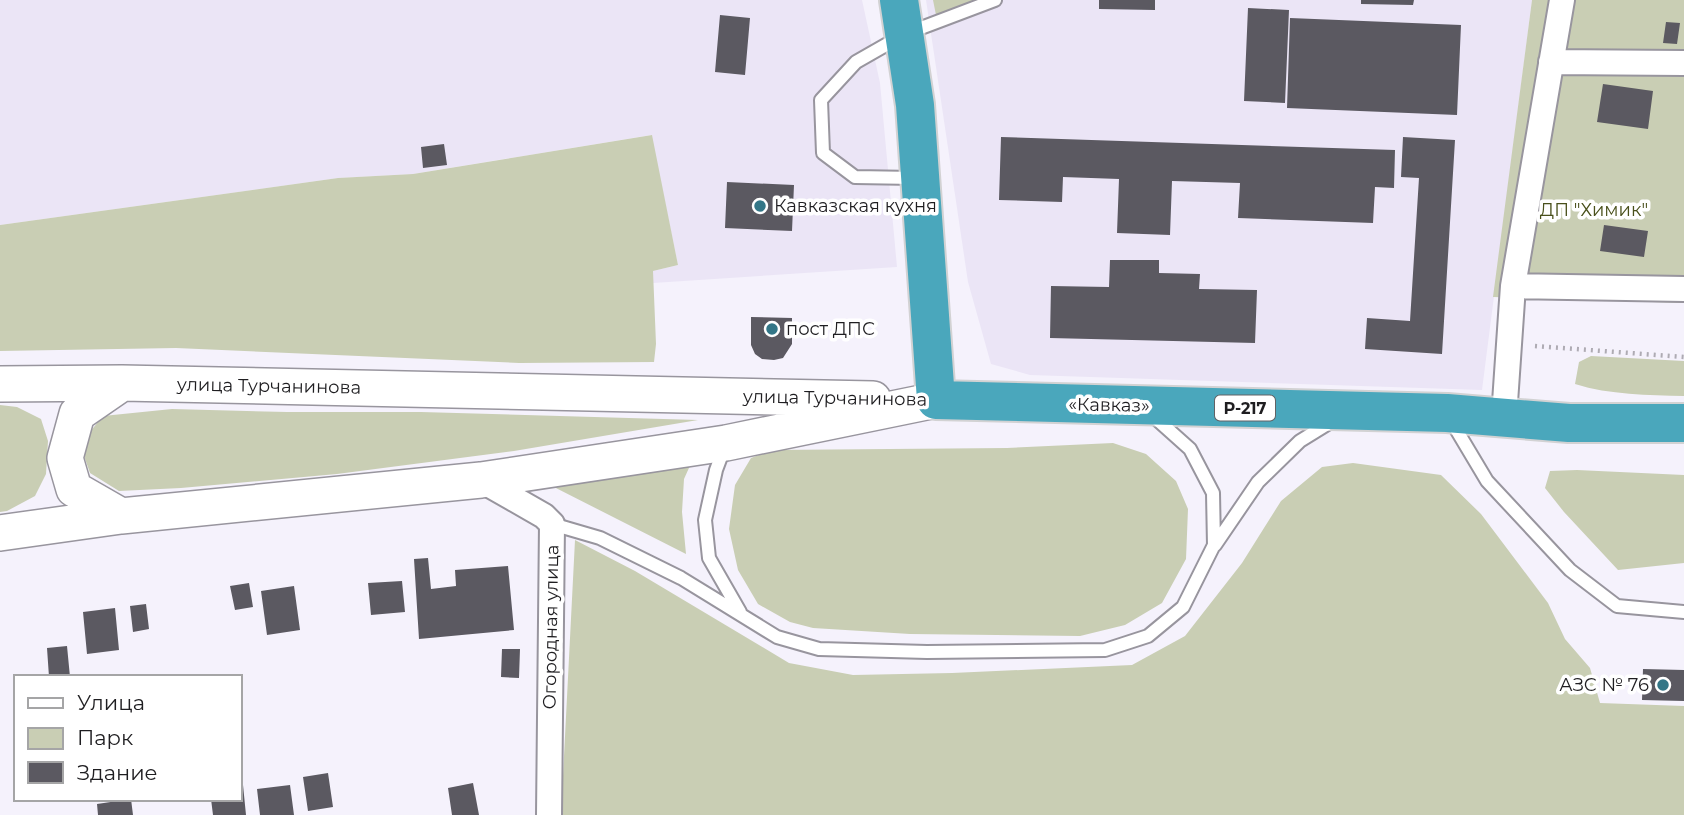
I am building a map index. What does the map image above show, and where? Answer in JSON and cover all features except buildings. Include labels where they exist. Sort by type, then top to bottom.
[{"type":"highway","points":[[902,17],[915,106],[936,400]]},
{"type":"highway","name":"«Кавказ»","points":[[936,400],[1447,413],[1569,423],[1684,423]]},
{"type":"street","points":[[1504,417],[1513,285],[1562,0]]},
{"type":"street","points":[[1551,62],[1684,63]]},
{"type":"street","points":[[1513,285],[1684,289]]},
{"type":"street","points":[[121,516],[74,489],[65,458],[77,415],[122,383]]},
{"type":"street","name":"улица Турчанинова","points":[[0,384],[122,383],[936,400]]},
{"type":"street","name":"улица Турчанинова","points":[[0,533],[121,516],[481,480],[726,443],[936,400]]},
{"type":"street","name":"Огородная улица","points":[[481,480],[544,516],[552,524],[549,815]]},
{"type":"lane","points":[[920,178],[855,177],[824,153],[821,100],[902,17],[995,0]]},
{"type":"lane","points":[[1142,405],[1190,449],[1213,493],[1214,545]]},
{"type":"lane","points":[[552,524],[600,538],[681,578],[777,638],[819,649],[927,652],[1105,650],[1148,636],[1183,607],[1214,545],[1258,482],[1300,441],[1349,411]]},
{"type":"lane","points":[[1447,413],[1487,481],[1570,570],[1618,606],[1684,612]]},
{"type":"lane","points":[[726,443],[716,470],[705,520],[709,558],[741,616]]},
{"type":"path","points":[[1509,345],[1684,357]]},
{"type":"shaded area","points":[[0,0],[862,0],[880,83],[897,267],[653,283],[653,271],[678,265],[651,135],[413,174],[338,178],[0,225]]},
{"type":"shaded area","points":[[926,0],[1532,0],[1482,390],[1030,375],[991,364],[968,282]]},
{"type":"green space","points":[[933,0],[978,0],[936,15]]},
{"type":"green space","name":"ДП \"Химик\"","points":[[1532,0],[1684,0],[1684,303],[1493,297]]},
{"type":"green space","points":[[652,135],[678,265],[653,271],[656,344],[654,362],[519,363],[176,348],[0,351],[0,225],[338,178],[413,174]]},
{"type":"green space","points":[[1591,356],[1684,361],[1684,396],[1615,392],[1575,384],[1579,362]]},
{"type":"green space","points":[[0,405],[17,407],[41,419],[48,441],[46,474],[35,496],[0,512]]},
{"type":"green space","points":[[172,409],[421,412],[698,420],[514,451],[337,474],[181,488],[119,491],[90,473],[84,456],[84,439],[103,416]]},
{"type":"green space","points":[[1113,443],[1146,454],[1176,481],[1188,509],[1186,559],[1162,603],[1125,625],[1080,636],[910,634],[813,628],[790,622],[758,604],[738,570],[729,529],[735,485],[751,458],[772,450],[1007,448]]},
{"type":"green space","points":[[693,459],[684,479],[682,512],[686,554],[548,484]]},
{"type":"green space","points":[[1353,463],[1441,475],[1481,514],[1548,603],[1565,639],[1590,668],[1600,703],[1684,706],[1684,815],[561,815],[575,540],[635,571],[789,663],[853,675],[1132,665],[1185,636],[1242,563],[1281,501],[1322,467]]},
{"type":"green space","points":[[1550,471],[1684,475],[1684,563],[1618,570],[1545,488]]},
{"type":"place","name":"Кавказская кухня","points":[[760,206]]},
{"type":"place","name":"пост ДПС","points":[[772,329]]},
{"type":"place","name":"АЗС № 76","points":[[1663,685]]}]
